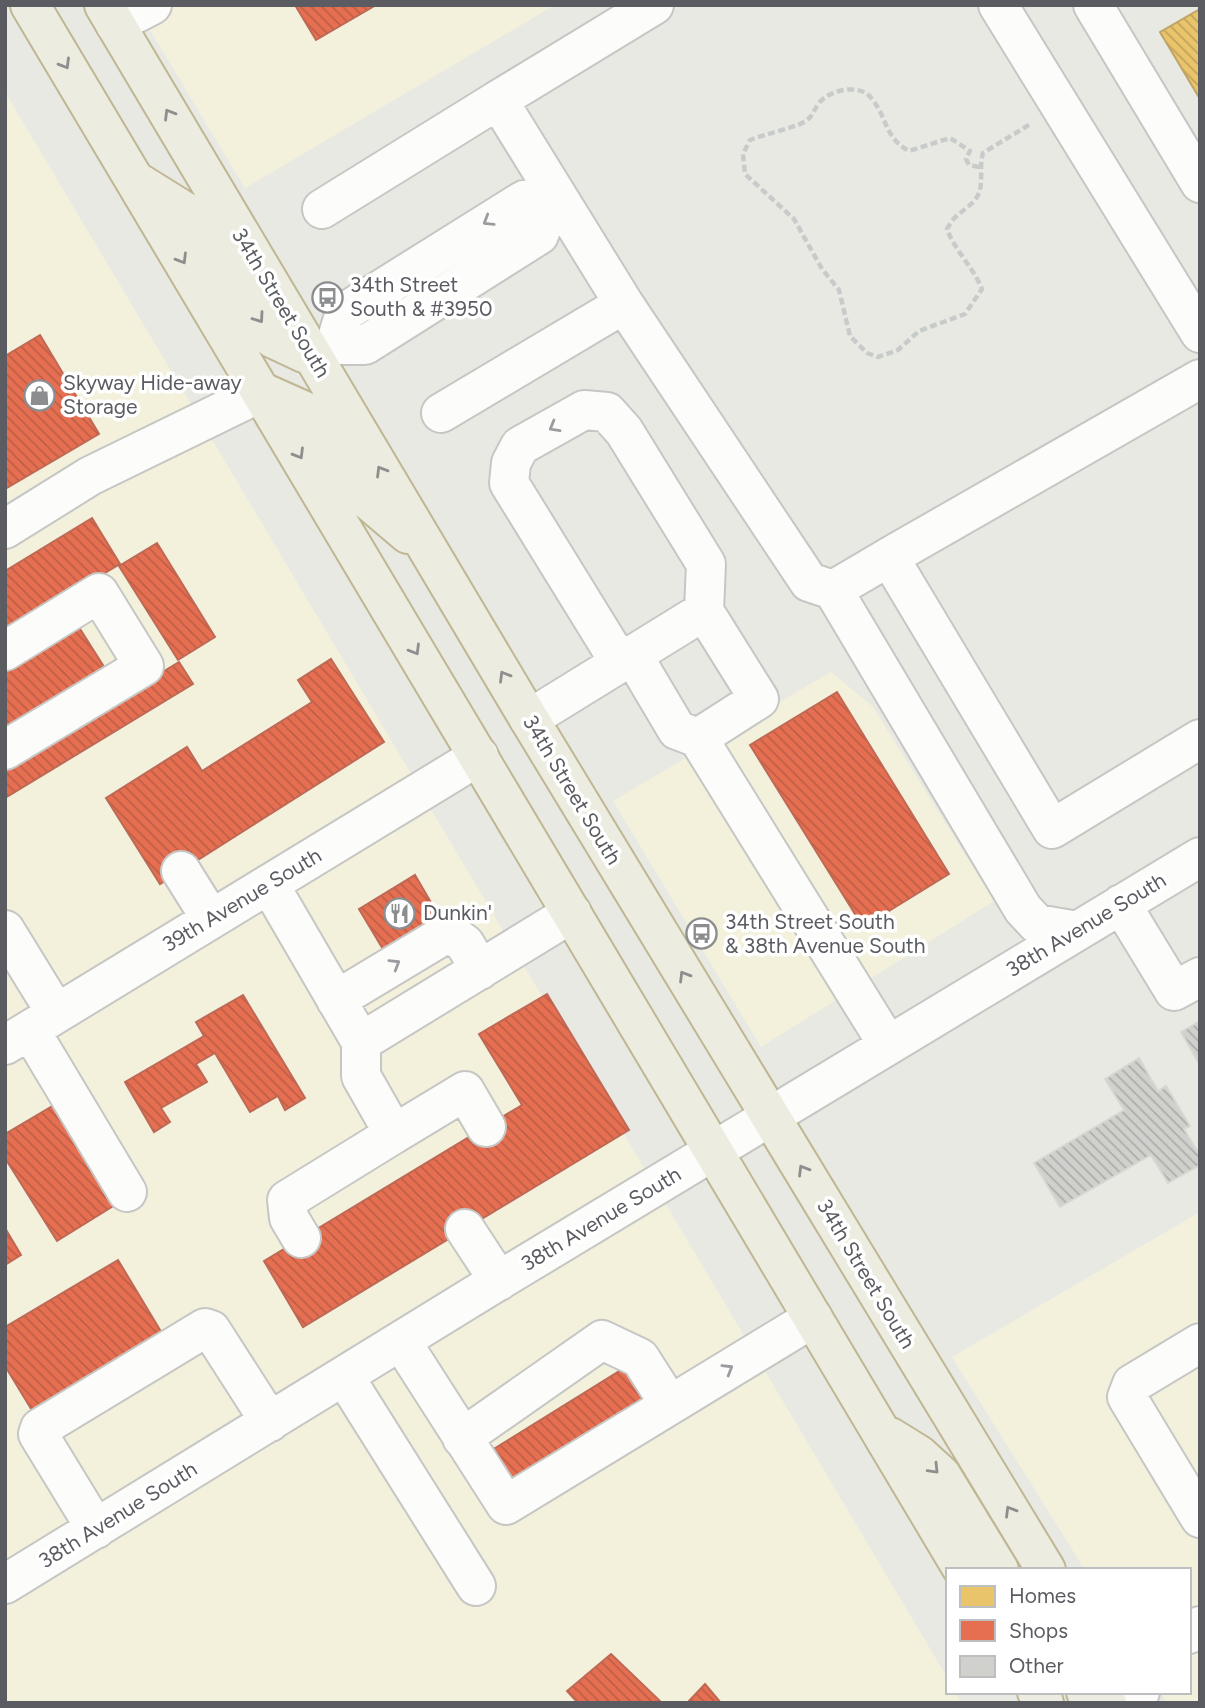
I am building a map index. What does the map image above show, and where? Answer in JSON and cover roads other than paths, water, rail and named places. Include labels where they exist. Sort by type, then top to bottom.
[{"type":"highway","points":[[30,5],[962,1568]]},
{"type":"highway","name":"34th Street South","points":[[110,15],[325,351],[429,550],[1045,1568]]},
{"type":"highway","points":[[135,180],[200,221],[272,338],[325,351]]},
{"type":"highway","points":[[262,393],[316,416],[368,500],[429,550]]},
{"type":"highway","points":[[879,1431],[919,1455],[941,1475],[998,1568]]},
{"type":"highway","points":[[1090,1694],[1107,1703]]},
{"type":"street","points":[[110,15],[152,5]]},
{"type":"street","points":[[322,209],[653,5]]},
{"type":"street","points":[[998,5],[1200,333]]},
{"type":"street","points":[[1093,5],[1200,183]]},
{"type":"street","points":[[498,100],[554,209],[624,304],[809,582],[833,590],[1023,909],[1037,924],[1077,931]]},
{"type":"street","points":[[325,351],[365,345],[539,235],[554,209]]},
{"type":"street","points":[[441,413],[624,304]]},
{"type":"street","points":[[833,590],[1200,379]]},
{"type":"street","points":[[5,529],[90,476],[262,393]]},
{"type":"street","points":[[580,580],[509,483],[511,463],[520,446],[584,410],[607,412],[633,446],[706,564],[704,611],[759,699],[698,738]]},
{"type":"street","points":[[509,483],[533,493],[626,659],[677,730],[698,738],[888,1045]]},
{"type":"street","points":[[889,557],[1052,829],[1200,739]]},
{"type":"street","points":[[5,650],[99,593],[144,666],[5,750]]},
{"type":"street","points":[[529,719],[704,611]]},
{"type":"street","name":"39th Avenue South","points":[[30,1029],[479,756]]},
{"type":"street","name":"38th Avenue South","points":[[5,1584],[401,1340],[1200,857]]},
{"type":"street","points":[[181,871],[211,919]]},
{"type":"street","points":[[269,884],[361,1042],[361,1076],[394,1134]]},
{"type":"street","points":[[1121,904],[1174,991],[1200,976]]},
{"type":"street","points":[[361,1042],[572,913]]},
{"type":"street","points":[[5,930],[30,1029],[127,1192]]},
{"type":"street","points":[[337,1000],[449,932],[465,944],[480,970]]},
{"type":"street","points":[[301,1238],[289,1218],[287,1200],[465,1091],[486,1127]]},
{"type":"street","points":[[465,1229],[499,1281]]},
{"type":"street","points":[[401,1340],[506,1505],[813,1318]]},
{"type":"street","points":[[96,1529],[38,1434],[40,1428],[205,1328],[211,1330],[270,1422]]},
{"type":"street","points":[[462,1438],[602,1340],[640,1357],[670,1405]]},
{"type":"street","points":[[1200,1343],[1132,1384],[1127,1397],[1200,1518]]},
{"type":"street","points":[[344,1376],[476,1586]]},
{"type":"place","name":"34th Street South & #3950","points":[[327,297]]},
{"type":"place","name":"Skyway Hide-away Storage","points":[[40,395]]},
{"type":"place","name":"Dunkin'","points":[[400,913]]},
{"type":"place","name":"34th Street South & 38th Avenue South","points":[[702,934]]}]
